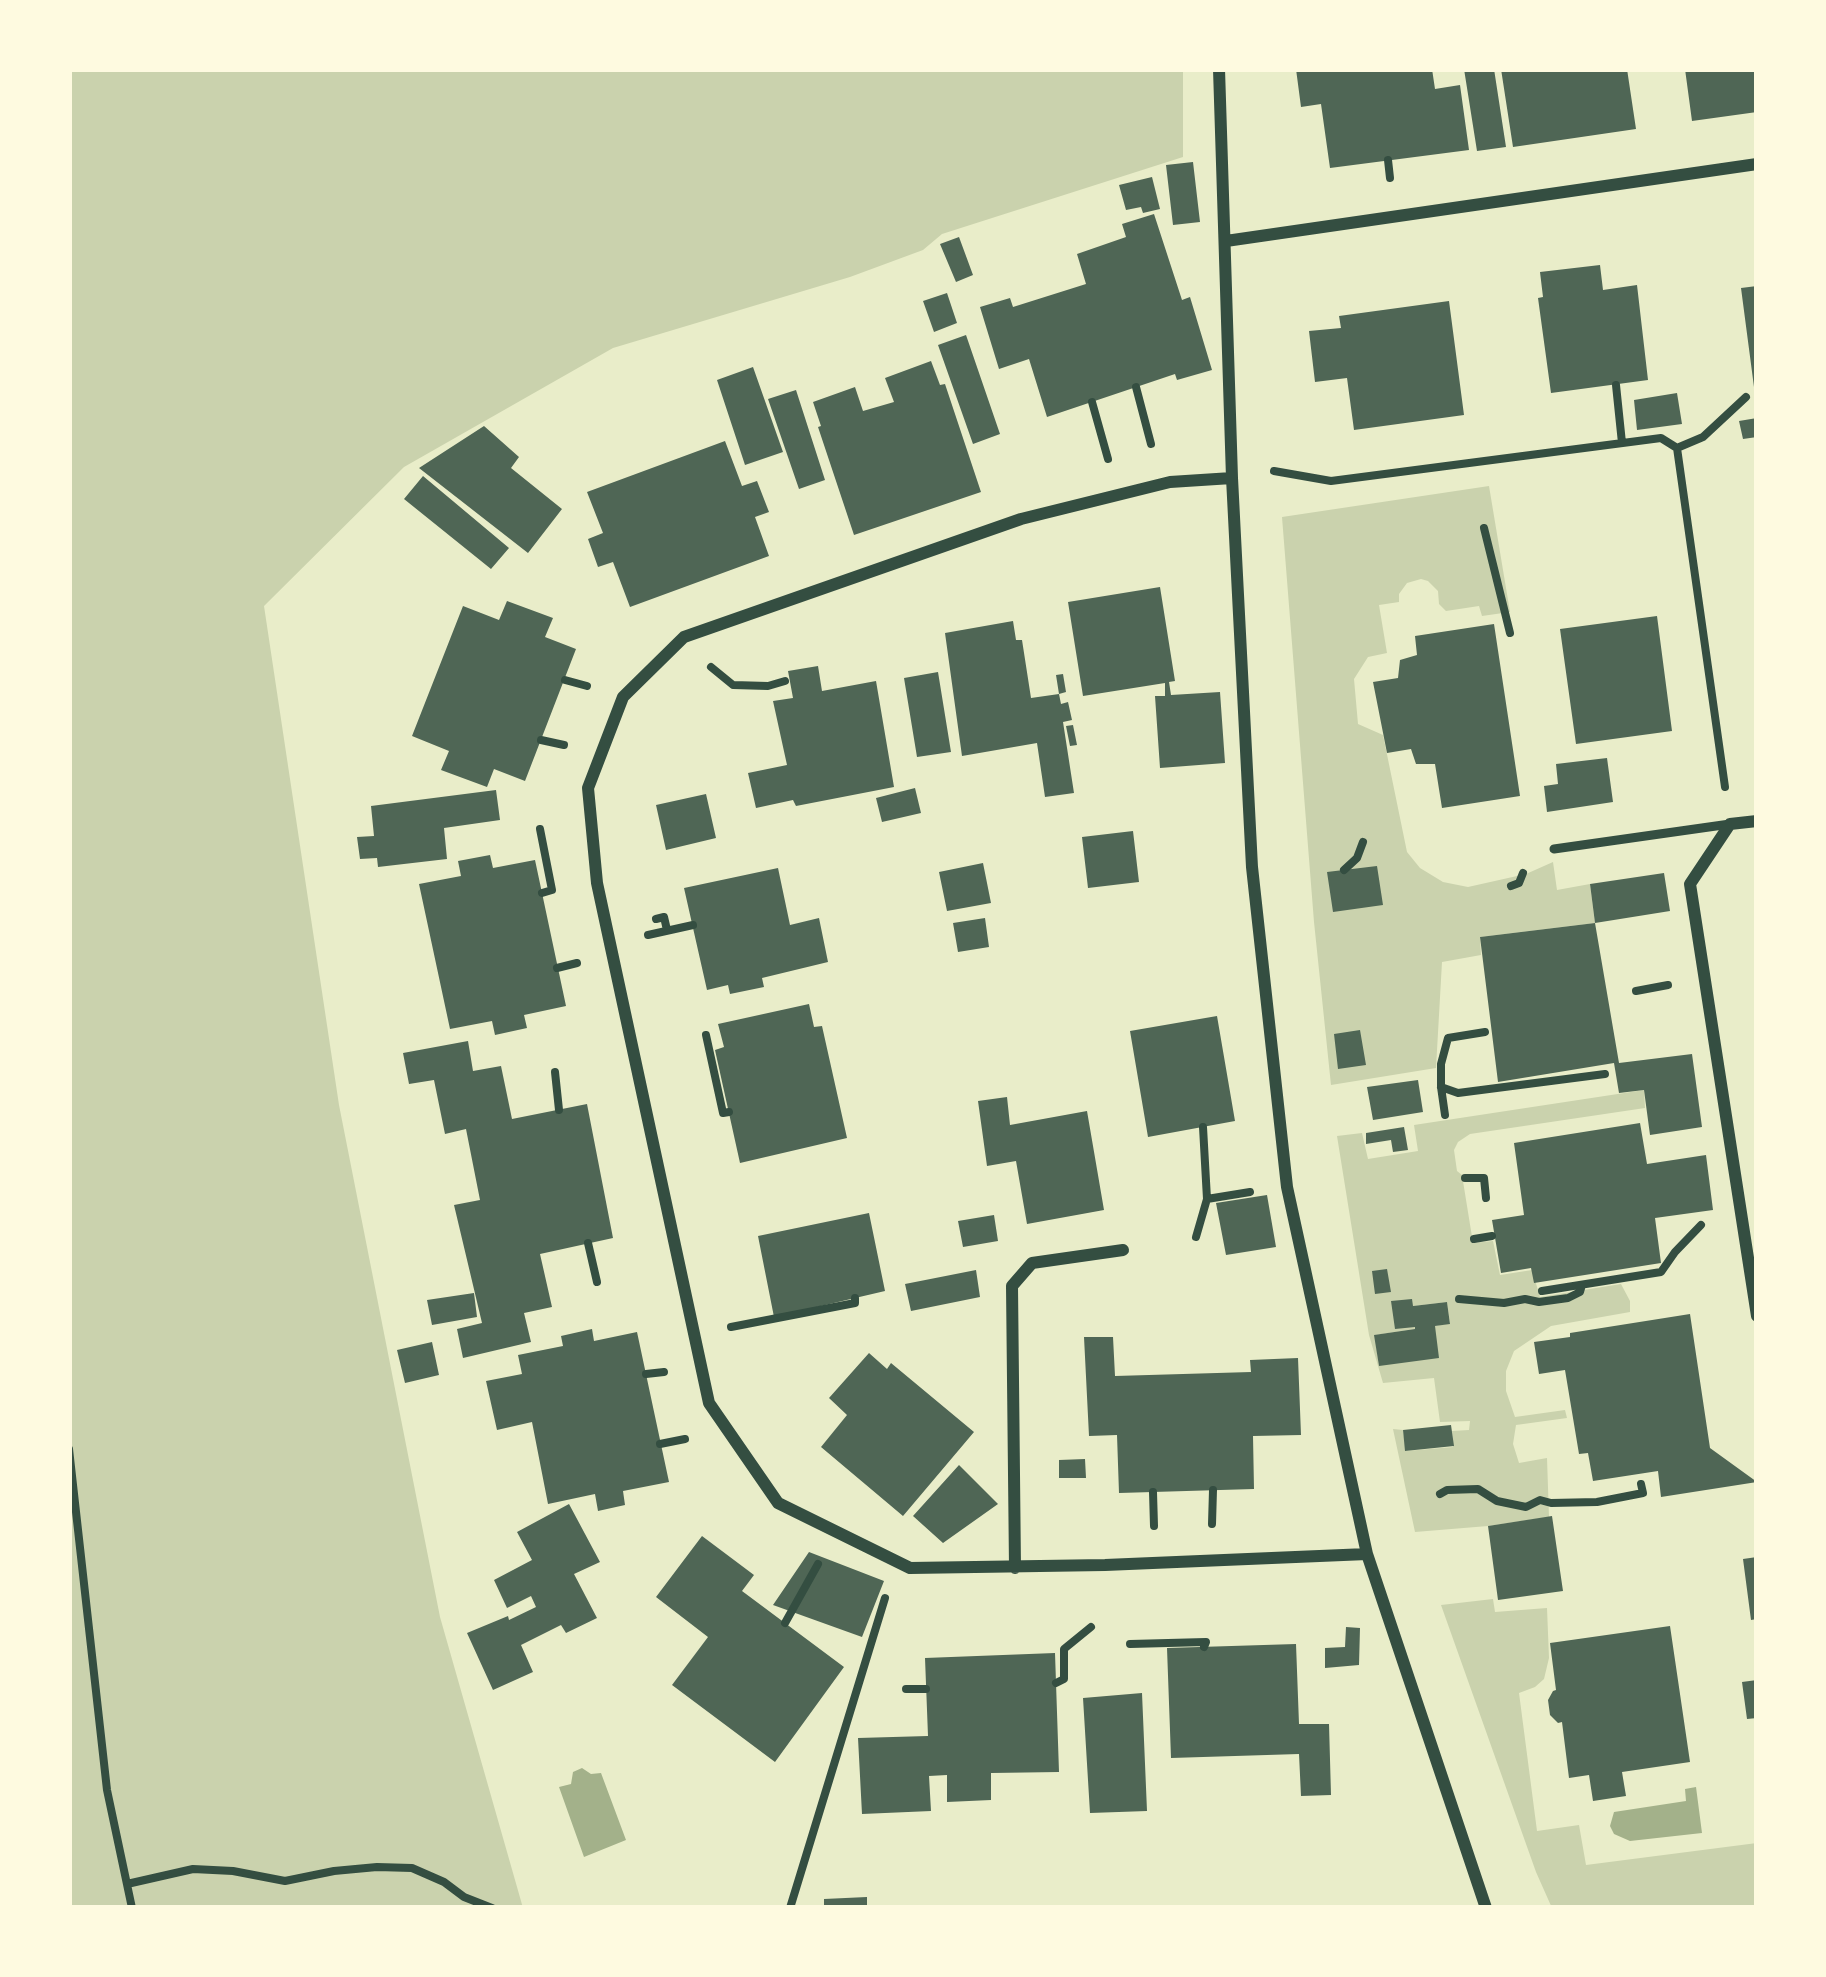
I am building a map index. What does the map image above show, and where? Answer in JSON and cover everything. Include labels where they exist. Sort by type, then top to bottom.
[{"type":"street","points":[[1219,69],[1231,456],[1252,867],[1287,1187],[1367,1555],[1486,1908]]},
{"type":"street","points":[[1226,241],[1757,164]]},
{"type":"street","points":[[1232,478],[1161,484],[1021,519],[684,637],[623,697],[588,788],[598,883],[709,1402],[778,1503],[910,1568],[1367,1555]]},
{"type":"street","points":[[1757,821],[1730,824],[1690,884],[1757,1316]]},
{"type":"street","points":[[1015,1568],[1012,1286],[1033,1263],[1123,1250]]},
{"type":"lane","points":[[1554,849],[1730,824]]},
{"type":"path","points":[[1388,160],[1390,177]]},
{"type":"path","points":[[1616,385],[1622,442]]},
{"type":"path","points":[[1136,387],[1161,484]]},
{"type":"path","points":[[1677,448],[1703,437],[1746,397]]},
{"type":"path","points":[[1092,402],[1118,496]]},
{"type":"path","points":[[1231,456],[1258,454],[1261,469],[1331,481],[1661,438],[1677,448],[1730,824]]},
{"type":"path","points":[[1484,528],[1510,633]]},
{"type":"path","points":[[695,633],[712,669],[733,685],[768,686],[785,681]]},
{"type":"path","points":[[539,829],[552,890],[542,893]]},
{"type":"path","points":[[1344,870],[1357,859],[1363,842]]},
{"type":"path","points":[[1511,886],[1522,879],[1524,871]]},
{"type":"path","points":[[656,919],[664,917],[667,931]]},
{"type":"path","points":[[648,935],[693,925]]},
{"type":"path","points":[[1445,1115],[1441,1087],[1448,1038],[1485,1032]]},
{"type":"path","points":[[706,1035],[723,1113],[730,1112]]},
{"type":"path","points":[[555,1072],[559,1110]]},
{"type":"path","points":[[1441,1087],[1459,1093],[1605,1074]]},
{"type":"path","points":[[1196,1237],[1208,1199],[1203,1126]]},
{"type":"path","points":[[1465,1178],[1484,1178],[1486,1198]]},
{"type":"path","points":[[1208,1199],[1287,1187]]},
{"type":"path","points":[[1542,1292],[1661,1272],[1712,1216],[1741,1214]]},
{"type":"path","points":[[1474,1239],[1492,1236]]},
{"type":"path","points":[[588,1243],[597,1282]]},
{"type":"path","points":[[1459,1299],[1539,1302],[1568,1298],[1580,1292],[1582,1285]]},
{"type":"path","points":[[694,1334],[855,1303],[855,1298]]},
{"type":"path","points":[[69,1449],[107,1790],[132,1908]]},
{"type":"path","points":[[1440,1494],[1478,1489],[1497,1502],[1526,1507],[1540,1500],[1597,1502],[1643,1493],[1641,1484]]},
{"type":"path","points":[[785,1623],[836,1532]]},
{"type":"path","points":[[790,1908],[898,1563]]},
{"type":"path","points":[[1056,1683],[1064,1679],[1064,1648],[1091,1627]]},
{"type":"path","points":[[1130,1644],[1205,1642],[1204,1647]]},
{"type":"path","points":[[906,1689],[926,1689]]},
{"type":"path","points":[[127,1884],[193,1870],[233,1871],[285,1881],[334,1871],[412,1868],[492,1908]]},
{"type":"shaded area","points":[[69,69],[1183,69],[1183,157],[942,234],[923,250],[850,277],[613,348],[404,467],[264,606],[339,1105],[440,1617],[523,1908],[69,1908]]},
{"type":"shaded area","points":[[1489,486],[1510,612],[1482,616],[1479,606],[1446,611],[1428,581],[1407,583],[1399,602],[1379,605],[1387,653],[1368,657],[1354,679],[1358,724],[1383,735],[1407,852],[1420,868],[1443,882],[1468,887],[1526,874],[1553,862],[1557,890],[1590,884],[1595,923],[1480,937],[1481,955],[1442,962],[1436,1068],[1331,1085],[1282,517]]},
{"type":"shaded area","points":[[1644,1090],[1645,1108],[1470,1134],[1454,1150],[1473,1243],[1493,1241],[1500,1275],[1532,1270],[1540,1297],[1621,1284],[1630,1301],[1630,1312],[1551,1326],[1514,1351],[1506,1371],[1506,1391],[1515,1417],[1565,1410],[1567,1418],[1516,1425],[1513,1444],[1519,1463],[1547,1458],[1549,1517],[1415,1532],[1393,1429],[1403,1430],[1406,1451],[1453,1447],[1452,1431],[1469,1430],[1470,1421],[1440,1422],[1434,1378],[1383,1383],[1369,1335],[1337,1136],[1362,1133],[1368,1159],[1418,1151],[1414,1125]],"holes":[[[1447,1302],[1450,1323],[1435,1326],[1379,1366],[1375,1335],[1415,1329],[1413,1306]]]},
{"type":"shaded area","points":[[1493,1599],[1495,1612],[1547,1608],[1549,1658],[1544,1679],[1519,1693],[1537,1831],[1579,1825],[1586,1865],[1757,1843],[1757,1908],[1552,1908],[1441,1605]]},
{"type":"shaded area","points":[[582,1768],[601,1773],[626,1840],[584,1857],[559,1787],[571,1784],[573,1772]]},
{"type":"shaded area","points":[[1696,1787],[1702,1833],[1630,1841],[1614,1834],[1610,1826],[1614,1812],[1686,1801],[1685,1789]]},
{"type":"building","points":[[1296,69],[1432,69],[1435,89],[1460,85],[1469,150],[1330,168],[1321,104],[1301,107]]},
{"type":"building","points":[[1464,69],[1494,69],[1506,147],[1477,151]]},
{"type":"building","points":[[1501,69],[1627,69],[1636,129],[1513,147]]},
{"type":"building","points":[[1685,69],[1757,69],[1757,112],[1692,121]]},
{"type":"building","points":[[1193,162],[1200,222],[1173,225],[1166,165]]},
{"type":"building","points":[[1152,177],[1160,209],[1126,210],[1119,185]]},
{"type":"building","points":[[1154,214],[1182,300],[1190,297],[1212,370],[1177,380],[1175,374],[1047,417],[1029,359],[999,369],[980,307],[1010,298],[1013,307],[1086,284],[1077,254],[1126,237],[1122,224]]},
{"type":"building","points":[[959,237],[973,275],[956,282],[940,244]]},
{"type":"building","points":[[1600,265],[1603,290],[1637,285],[1648,380],[1551,393],[1538,298],[1543,297],[1540,272]]},
{"type":"building","points":[[1757,286],[1757,387],[1754,387],[1741,288]]},
{"type":"building","points":[[947,293],[957,323],[934,332],[923,301]]},
{"type":"building","points":[[1449,301],[1464,415],[1354,430],[1347,378],[1315,382],[1309,331],[1341,328],[1339,316]]},
{"type":"building","points":[[966,335],[1000,434],[973,444],[938,345]]},
{"type":"building","points":[[931,361],[940,385],[945,384],[981,492],[854,535],[813,402],[855,387],[863,411],[894,402],[885,378]]},
{"type":"building","points":[[753,367],[783,452],[745,465],[717,380]]},
{"type":"building","points":[[796,390],[825,480],[799,489],[768,399]]},
{"type":"building","points":[[1677,393],[1682,424],[1637,430],[1634,400]]},
{"type":"building","points":[[1757,418],[1757,437],[1743,439],[1739,421]]},
{"type":"building","points":[[484,426],[519,457],[511,468],[562,509],[528,553],[419,468]]},
{"type":"building","points":[[725,441],[742,486],[757,481],[769,512],[755,517],[769,556],[630,607],[613,562],[598,567],[588,539],[603,533],[587,492]]},
{"type":"building","points":[[423,476],[509,548],[491,569],[404,499]]},
{"type":"building","points":[[1160,587],[1175,681],[1169,682],[1171,695],[1220,692],[1225,763],[1160,768],[1155,696],[1165,696],[1165,683],[1083,696],[1068,602]]},
{"type":"building","points":[[507,601],[553,618],[545,637],[576,649],[525,781],[494,769],[487,787],[441,770],[449,751],[412,736],[463,606],[499,620]]},
{"type":"building","points":[[1657,616],[1672,731],[1576,744],[1560,629]]},
{"type":"building","points":[[1013,621],[1016,640],[1022,640],[1031,698],[1059,694],[1061,704],[1068,702],[1072,720],[1063,722],[1074,793],[1045,797],[1037,743],[962,756],[945,633]]},
{"type":"building","points":[[1494,624],[1520,796],[1442,808],[1435,764],[1416,764],[1411,749],[1387,753],[1373,682],[1398,678],[1400,660],[1417,655],[1415,636]]},
{"type":"building","points":[[818,666],[822,691],[876,681],[894,787],[796,806],[793,800],[756,808],[748,773],[787,765],[773,701],[793,698],[788,671]]},
{"type":"building","points":[[938,672],[951,752],[917,757],[904,678]]},
{"type":"building","points":[[1063,674],[1066,692],[1059,694],[1056,675]]},
{"type":"building","points":[[1073,725],[1077,745],[1070,746],[1066,726]]},
{"type":"building","points":[[1607,758],[1613,802],[1547,812],[1544,786],[1558,784],[1556,764]]},
{"type":"building","points":[[915,788],[921,813],[882,822],[876,798]]},
{"type":"building","points":[[496,790],[500,820],[444,828],[447,859],[378,867],[377,858],[360,859],[357,837],[374,836],[371,806]]},
{"type":"building","points":[[706,794],[716,838],[666,850],[656,805]]},
{"type":"building","points":[[1133,831],[1139,882],[1088,888],[1082,837]]},
{"type":"building","points":[[490,855],[493,868],[535,860],[566,1006],[524,1015],[527,1028],[495,1035],[492,1021],[450,1029],[419,884],[461,876],[458,861]]},
{"type":"building","points":[[983,863],[991,903],[947,911],[939,872]]},
{"type":"building","points":[[1377,866],[1383,905],[1333,912],[1327,872]]},
{"type":"building","points":[[778,868],[790,925],[819,918],[828,962],[762,978],[764,987],[730,994],[728,985],[707,990],[684,888]]},
{"type":"building","points":[[1664,873],[1670,911],[1595,923],[1590,884]]},
{"type":"building","points":[[985,918],[989,947],[958,952],[953,923]]},
{"type":"building","points":[[1595,923],[1619,1063],[1692,1054],[1702,1127],[1650,1135],[1644,1090],[1619,1093],[1614,1063],[1498,1082],[1480,937]]},
{"type":"building","points":[[809,1004],[814,1027],[822,1026],[847,1138],[740,1163],[715,1050],[724,1047],[718,1024]]},
{"type":"building","points":[[1217,1016],[1235,1121],[1148,1137],[1130,1031]]},
{"type":"building","points":[[1360,1030],[1366,1065],[1338,1069],[1334,1034]]},
{"type":"building","points":[[468,1041],[473,1071],[501,1066],[512,1119],[587,1104],[613,1238],[540,1254],[552,1307],[524,1313],[531,1342],[463,1358],[457,1329],[482,1323],[454,1205],[480,1200],[466,1129],[445,1134],[434,1080],[409,1084],[403,1053]]},
{"type":"building","points":[[1418,1080],[1423,1112],[1373,1120],[1367,1087]]},
{"type":"building","points":[[1007,1097],[1010,1125],[1087,1111],[1104,1210],[1027,1224],[1016,1161],[987,1166],[978,1101]]},
{"type":"building","points":[[1640,1123],[1647,1164],[1706,1155],[1713,1210],[1655,1218],[1661,1263],[1534,1283],[1531,1268],[1501,1273],[1492,1220],[1524,1215],[1514,1143]]},
{"type":"building","points":[[1404,1127],[1408,1150],[1393,1152],[1391,1140],[1366,1144],[1366,1133]]},
{"type":"building","points":[[1267,1195],[1276,1247],[1226,1255],[1216,1203]]},
{"type":"building","points":[[869,1213],[885,1291],[774,1317],[758,1236]]},
{"type":"building","points":[[994,1215],[998,1241],[963,1247],[958,1221]]},
{"type":"building","points":[[1387,1269],[1391,1292],[1375,1294],[1372,1271]]},
{"type":"building","points":[[976,1270],[980,1297],[911,1311],[905,1284]]},
{"type":"building","points":[[474,1293],[477,1317],[432,1325],[427,1300]]},
{"type":"building","points":[[1412,1299],[1413,1306],[1447,1302],[1450,1324],[1435,1326],[1439,1358],[1379,1366],[1374,1335],[1415,1329],[1395,1329],[1391,1301]]},
{"type":"building","points":[[1690,1314],[1710,1448],[1757,1482],[1661,1497],[1658,1471],[1593,1481],[1588,1453],[1579,1454],[1565,1370],[1539,1374],[1534,1342]]},
{"type":"building","points":[[592,1329],[594,1341],[637,1332],[669,1482],[623,1491],[625,1505],[598,1511],[595,1494],[548,1504],[532,1422],[497,1430],[486,1381],[522,1374],[518,1355],[563,1346],[561,1336]]},
{"type":"building","points":[[1084,1337],[1113,1337],[1115,1376],[1251,1372],[1250,1360],[1298,1358],[1301,1435],[1253,1436],[1254,1489],[1119,1493],[1117,1435],[1089,1436]]},
{"type":"building","points":[[432,1342],[439,1375],[405,1383],[397,1350]]},
{"type":"building","points":[[869,1353],[887,1369],[891,1363],[974,1432],[903,1516],[821,1447],[847,1415],[829,1398]]},
{"type":"building","points":[[1451,1425],[1454,1446],[1405,1451],[1403,1430]]},
{"type":"building","points":[[1085,1459],[1086,1478],[1059,1478],[1059,1460]]},
{"type":"building","points":[[959,1465],[998,1504],[943,1543],[913,1516]]},
{"type":"building","points":[[569,1504],[600,1562],[574,1574],[597,1618],[566,1633],[561,1625],[521,1645],[533,1672],[493,1690],[467,1633],[536,1607],[531,1596],[507,1608],[494,1580],[532,1560],[517,1532]]},
{"type":"building","points":[[1552,1516],[1563,1591],[1498,1600],[1488,1526]]},
{"type":"building","points":[[702,1536],[754,1575],[742,1591],[844,1667],[775,1762],[672,1685],[708,1637],[656,1597]]},
{"type":"building","points":[[809,1552],[884,1581],[862,1637],[773,1605]]},
{"type":"building","points":[[1757,1557],[1757,1619],[1751,1620],[1743,1559]]},
{"type":"building","points":[[1670,1626],[1690,1762],[1622,1772],[1626,1796],[1593,1801],[1589,1775],[1569,1778],[1562,1722],[1550,1715],[1548,1700],[1556,1690],[1550,1643]]},
{"type":"building","points":[[1346,1627],[1360,1628],[1359,1665],[1325,1668],[1325,1648],[1345,1647]]},
{"type":"building","points":[[1296,1644],[1299,1724],[1329,1724],[1331,1795],[1301,1796],[1299,1754],[1171,1758],[1167,1648]]},
{"type":"building","points":[[1055,1653],[1059,1772],[991,1773],[991,1800],[947,1802],[947,1775],[929,1776],[931,1811],[862,1814],[858,1738],[928,1736],[925,1658]]},
{"type":"building","points":[[1757,1680],[1757,1718],[1747,1719],[1742,1682]]},
{"type":"building","points":[[1142,1693],[1147,1811],[1090,1813],[1083,1698]]},
{"type":"building","points":[[867,1897],[867,1908],[824,1908],[824,1899]]}]
